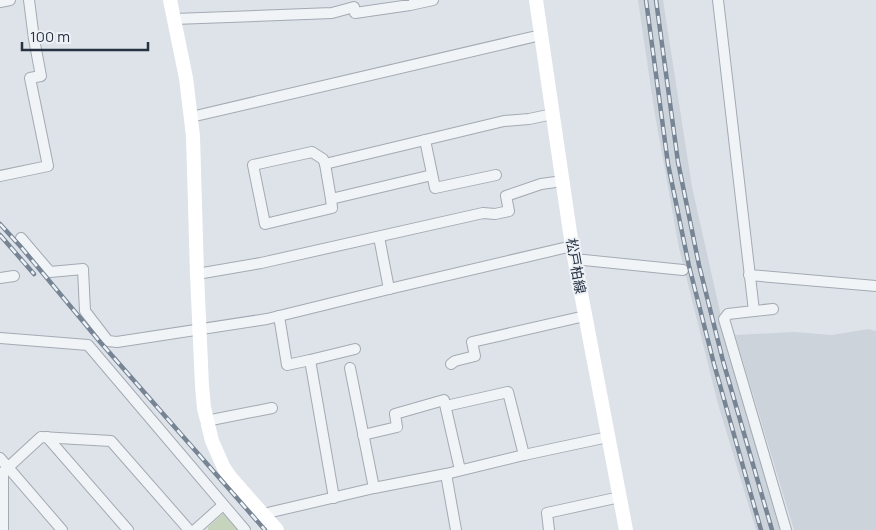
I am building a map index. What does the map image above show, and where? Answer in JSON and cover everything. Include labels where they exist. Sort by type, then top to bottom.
[{"type":"street","points":[[0,2],[10,0]]},
{"type":"street","points":[[0,176],[48,166],[30,78],[41,76],[29,0]]},
{"type":"street","points":[[170,0],[186,78],[193,136],[202,386],[206,420],[212,441],[224,468],[277,530]]},
{"type":"street","points":[[174,19],[332,12],[354,7],[355,13],[433,0]]},
{"type":"street","name":"松戸柏線","points":[[536,0],[573,252],[626,530]]},
{"type":"street","points":[[718,0],[754,311]]},
{"type":"street","points":[[191,117],[541,35]]},
{"type":"street","points":[[324,164],[504,122],[553,114]]},
{"type":"street","points":[[425,140],[436,188],[496,175]]},
{"type":"street","points":[[312,152],[323,159],[324,164],[332,208],[265,224],[254,165],[312,152]]},
{"type":"street","points":[[331,199],[432,175]]},
{"type":"street","points":[[197,274],[261,263],[483,213],[495,214],[509,211],[506,196],[541,184],[562,181]]},
{"type":"street","points":[[378,237],[389,288]]},
{"type":"street","points":[[21,238],[50,272],[83,269],[85,311],[108,341],[117,342],[267,320],[389,288],[573,252],[683,270]]},
{"type":"street","points":[[750,275],[876,286]]},
{"type":"street","points":[[0,278],[14,276]]},
{"type":"street","points":[[774,309],[728,314],[724,319],[786,530]]},
{"type":"street","points":[[279,316],[287,365],[355,348]]},
{"type":"street","points":[[451,364],[455,361],[475,356],[472,342],[585,316]]},
{"type":"street","points":[[0,338],[88,345],[245,530]]},
{"type":"street","points":[[310,360],[334,498]]},
{"type":"street","points":[[350,368],[374,488]]},
{"type":"street","points":[[446,406],[508,392],[524,455]]},
{"type":"street","points":[[363,435],[397,427],[395,414],[444,400],[460,470]]},
{"type":"street","points":[[206,420],[272,408]]},
{"type":"street","points":[[3,530],[4,472],[41,437],[47,437],[111,441],[189,530]]},
{"type":"street","points":[[47,437],[128,530]]},
{"type":"street","points":[[264,514],[608,437]]},
{"type":"street","points":[[0,458],[56,528]]},
{"type":"street","points":[[446,474],[456,530]]},
{"type":"street","points":[[549,530],[547,513],[620,497]]},
{"type":"street","points":[[195,530],[223,505]]},
{"type":"shaded area","points":[[638,0],[663,0],[692,187],[730,356],[782,530],[756,530],[718,404],[679,248],[654,109]]},
{"type":"shaded area","points":[[868,329],[876,331],[876,530],[794,530],[735,335],[794,332],[832,335]]},
{"type":"green space","points":[[226,511],[240,528],[238,530],[208,530],[208,527]]},
{"type":"railway","points":[[646,0],[668,164],[689,266],[714,364],[761,530]]},
{"type":"railway","points":[[656,0],[678,162],[699,265],[723,361],[772,530]]},
{"type":"railway","points":[[0,224],[101,343],[265,530]]},
{"type":"railway","points":[[0,235],[34,274]]}]
